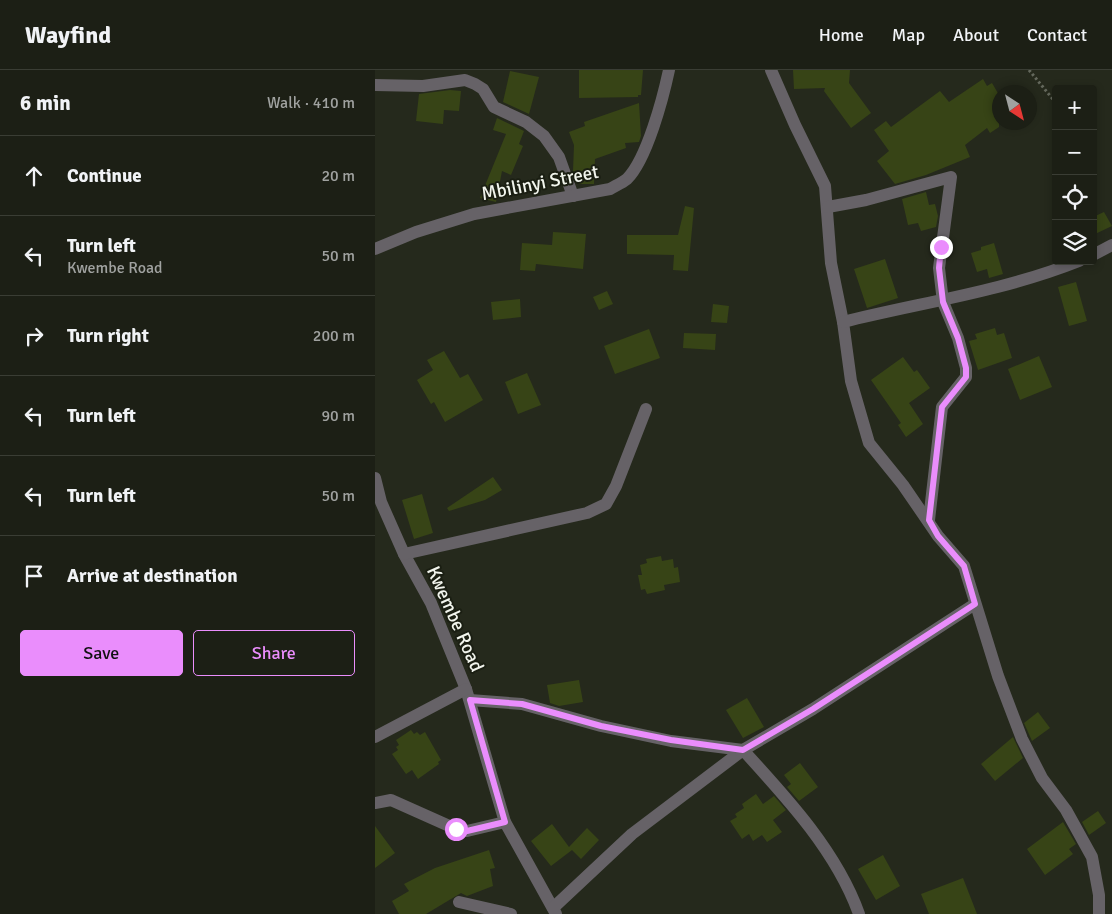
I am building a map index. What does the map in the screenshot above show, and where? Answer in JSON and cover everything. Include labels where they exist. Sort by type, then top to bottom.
[{"type":"street","name":"Mbilinyi Street","points":[[375,249],[416,232],[474,214],[610,189],[626,180],[636,167],[661,105],[669,70]]},
{"type":"street","points":[[771,70],[795,125],[823,179],[828,207],[831,263],[843,322],[851,381],[869,443],[929,520],[938,536],[964,566],[998,676],[1022,739],[1042,778],[1066,810],[1092,857],[1099,894],[1099,914]]},
{"type":"street","points":[[375,85],[423,86],[465,80],[475,84],[483,89],[494,107],[527,122],[544,136],[559,157],[573,196]]},
{"type":"street","points":[[828,207],[866,200],[951,177],[939,268],[943,302],[958,338],[966,368],[966,377],[942,407],[929,520]]},
{"type":"street","points":[[1097,253],[1112,245]]},
{"type":"street","points":[[843,322],[885,312],[943,302],[1044,275],[1069,265]]},
{"type":"street","points":[[404,554],[587,513],[606,504],[616,486],[646,410]]},
{"type":"street","name":"Kwembe Road","points":[[375,478],[381,502],[404,554],[431,603],[468,694],[505,822],[555,911]]},
{"type":"street","points":[[555,911],[632,834],[743,750],[813,709],[975,604]]},
{"type":"street","points":[[375,737],[468,694],[522,704],[601,726],[671,740],[743,750],[776,786],[832,860],[859,914]]},
{"type":"street","points":[[375,803],[391,800],[456,829],[467,831],[505,822]]},
{"type":"street","points":[[459,902],[511,914]]},
{"type":"path","points":[[1029,70],[1052,98]]},
{"type":"building","points":[[579,70],[643,70],[641,95],[638,95],[638,97],[579,98]]},
{"type":"building","points":[[793,70],[850,70],[849,83],[871,113],[851,128],[824,91],[825,88],[794,89]]},
{"type":"building","points":[[510,71],[539,77],[529,114],[503,102]]},
{"type":"building","points":[[983,79],[987,86],[992,83],[992,130],[994,130],[990,133],[987,128],[965,145],[970,157],[926,175],[895,184],[877,161],[889,151],[874,130],[886,121],[891,127],[940,91],[949,102]]},
{"type":"building","points":[[450,90],[461,91],[459,111],[444,110],[443,124],[416,121],[419,94]]},
{"type":"building","points":[[639,103],[641,136],[639,142],[625,143],[626,148],[595,159],[594,184],[577,184],[573,171],[574,145],[569,132],[585,126],[584,122]]},
{"type":"building","points":[[497,118],[524,131],[519,144],[523,146],[511,175],[502,171],[496,202],[480,198],[506,134],[493,130]]},
{"type":"building","points":[[926,192],[929,205],[935,204],[938,216],[936,227],[921,231],[918,223],[908,225],[902,199]]},
{"type":"building","points":[[685,206],[694,208],[688,271],[673,270],[674,255],[627,254],[627,235],[678,235]]},
{"type":"building","points":[[1104,212],[1112,226],[1097,233],[1097,215]]},
{"type":"building","points":[[553,232],[586,234],[583,269],[536,264],[535,271],[520,270],[522,243],[552,245]]},
{"type":"building","points":[[994,243],[1003,274],[989,278],[987,269],[977,272],[971,253],[981,250],[981,247]]},
{"type":"building","points":[[885,259],[898,298],[867,308],[854,269]]},
{"type":"building","points":[[1076,282],[1087,321],[1069,326],[1058,287]]},
{"type":"building","points":[[607,291],[613,304],[599,310],[593,297]]},
{"type":"building","points":[[520,299],[521,317],[493,320],[491,302]]},
{"type":"building","points":[[713,304],[729,306],[727,323],[711,322]]},
{"type":"building","points":[[995,328],[997,335],[1004,333],[1012,358],[978,370],[969,341],[977,339],[975,334]]},
{"type":"building","points":[[649,329],[660,358],[615,374],[604,346]]},
{"type":"building","points":[[684,333],[716,334],[715,350],[683,348]]},
{"type":"building","points":[[444,351],[460,378],[468,374],[483,400],[445,422],[434,402],[431,404],[417,380],[433,370],[427,360]]},
{"type":"building","points":[[1039,356],[1052,387],[1020,400],[1008,369]]},
{"type":"building","points":[[903,357],[914,372],[917,370],[930,388],[909,403],[923,424],[906,437],[898,425],[901,423],[871,380]]},
{"type":"building","points":[[527,373],[541,405],[518,414],[505,382]]},
{"type":"building","points":[[493,477],[502,490],[485,500],[449,511],[447,508]]},
{"type":"building","points":[[422,494],[433,533],[414,539],[402,500]]},
{"type":"building","points":[[661,556],[662,561],[673,559],[674,568],[678,567],[680,582],[664,585],[665,590],[647,594],[645,589],[641,590],[638,575],[642,575],[640,565],[647,563],[646,559]]},
{"type":"building","points":[[579,680],[583,702],[559,706],[550,703],[547,685]]},
{"type":"building","points":[[747,698],[764,727],[743,738],[726,710]]},
{"type":"building","points":[[1038,712],[1050,728],[1032,741],[1024,723]]},
{"type":"building","points":[[411,730],[414,734],[417,732],[420,735],[425,732],[441,760],[438,762],[439,764],[418,779],[412,770],[406,774],[392,754],[398,750],[396,747],[399,745],[396,740]]},
{"type":"building","points":[[1013,737],[1023,758],[995,781],[981,764]]},
{"type":"building","points":[[800,763],[818,787],[799,801],[787,787],[791,784],[784,775]]},
{"type":"building","points":[[756,794],[763,804],[774,796],[786,810],[773,820],[782,832],[767,842],[762,835],[753,841],[749,834],[742,839],[730,821],[737,817],[735,814],[744,808],[742,804]]},
{"type":"building","points":[[1098,811],[1106,823],[1089,835],[1082,822]]},
{"type":"building","points":[[1063,822],[1076,844],[1069,849],[1073,854],[1045,875],[1027,849]]},
{"type":"building","points":[[552,824],[569,847],[587,828],[599,840],[581,859],[572,850],[551,866],[531,841]]},
{"type":"building","points":[[375,826],[395,853],[375,868]]},
{"type":"building","points":[[489,850],[495,868],[490,869],[493,886],[467,896],[461,893],[426,914],[399,914],[392,901],[409,891],[404,884],[435,868]]},
{"type":"building","points":[[883,855],[900,886],[876,900],[858,869]]},
{"type":"building","points":[[963,878],[977,914],[929,914],[921,894]]},
{"type":"route","points":[[456,829],[476,830],[505,822],[470,700],[522,704],[601,726],[671,740],[743,750],[813,709],[975,604],[971,583],[964,566],[938,536],[929,520],[942,407],[962,385],[966,377],[966,368],[958,338],[943,302],[939,268],[941,247]]}]
